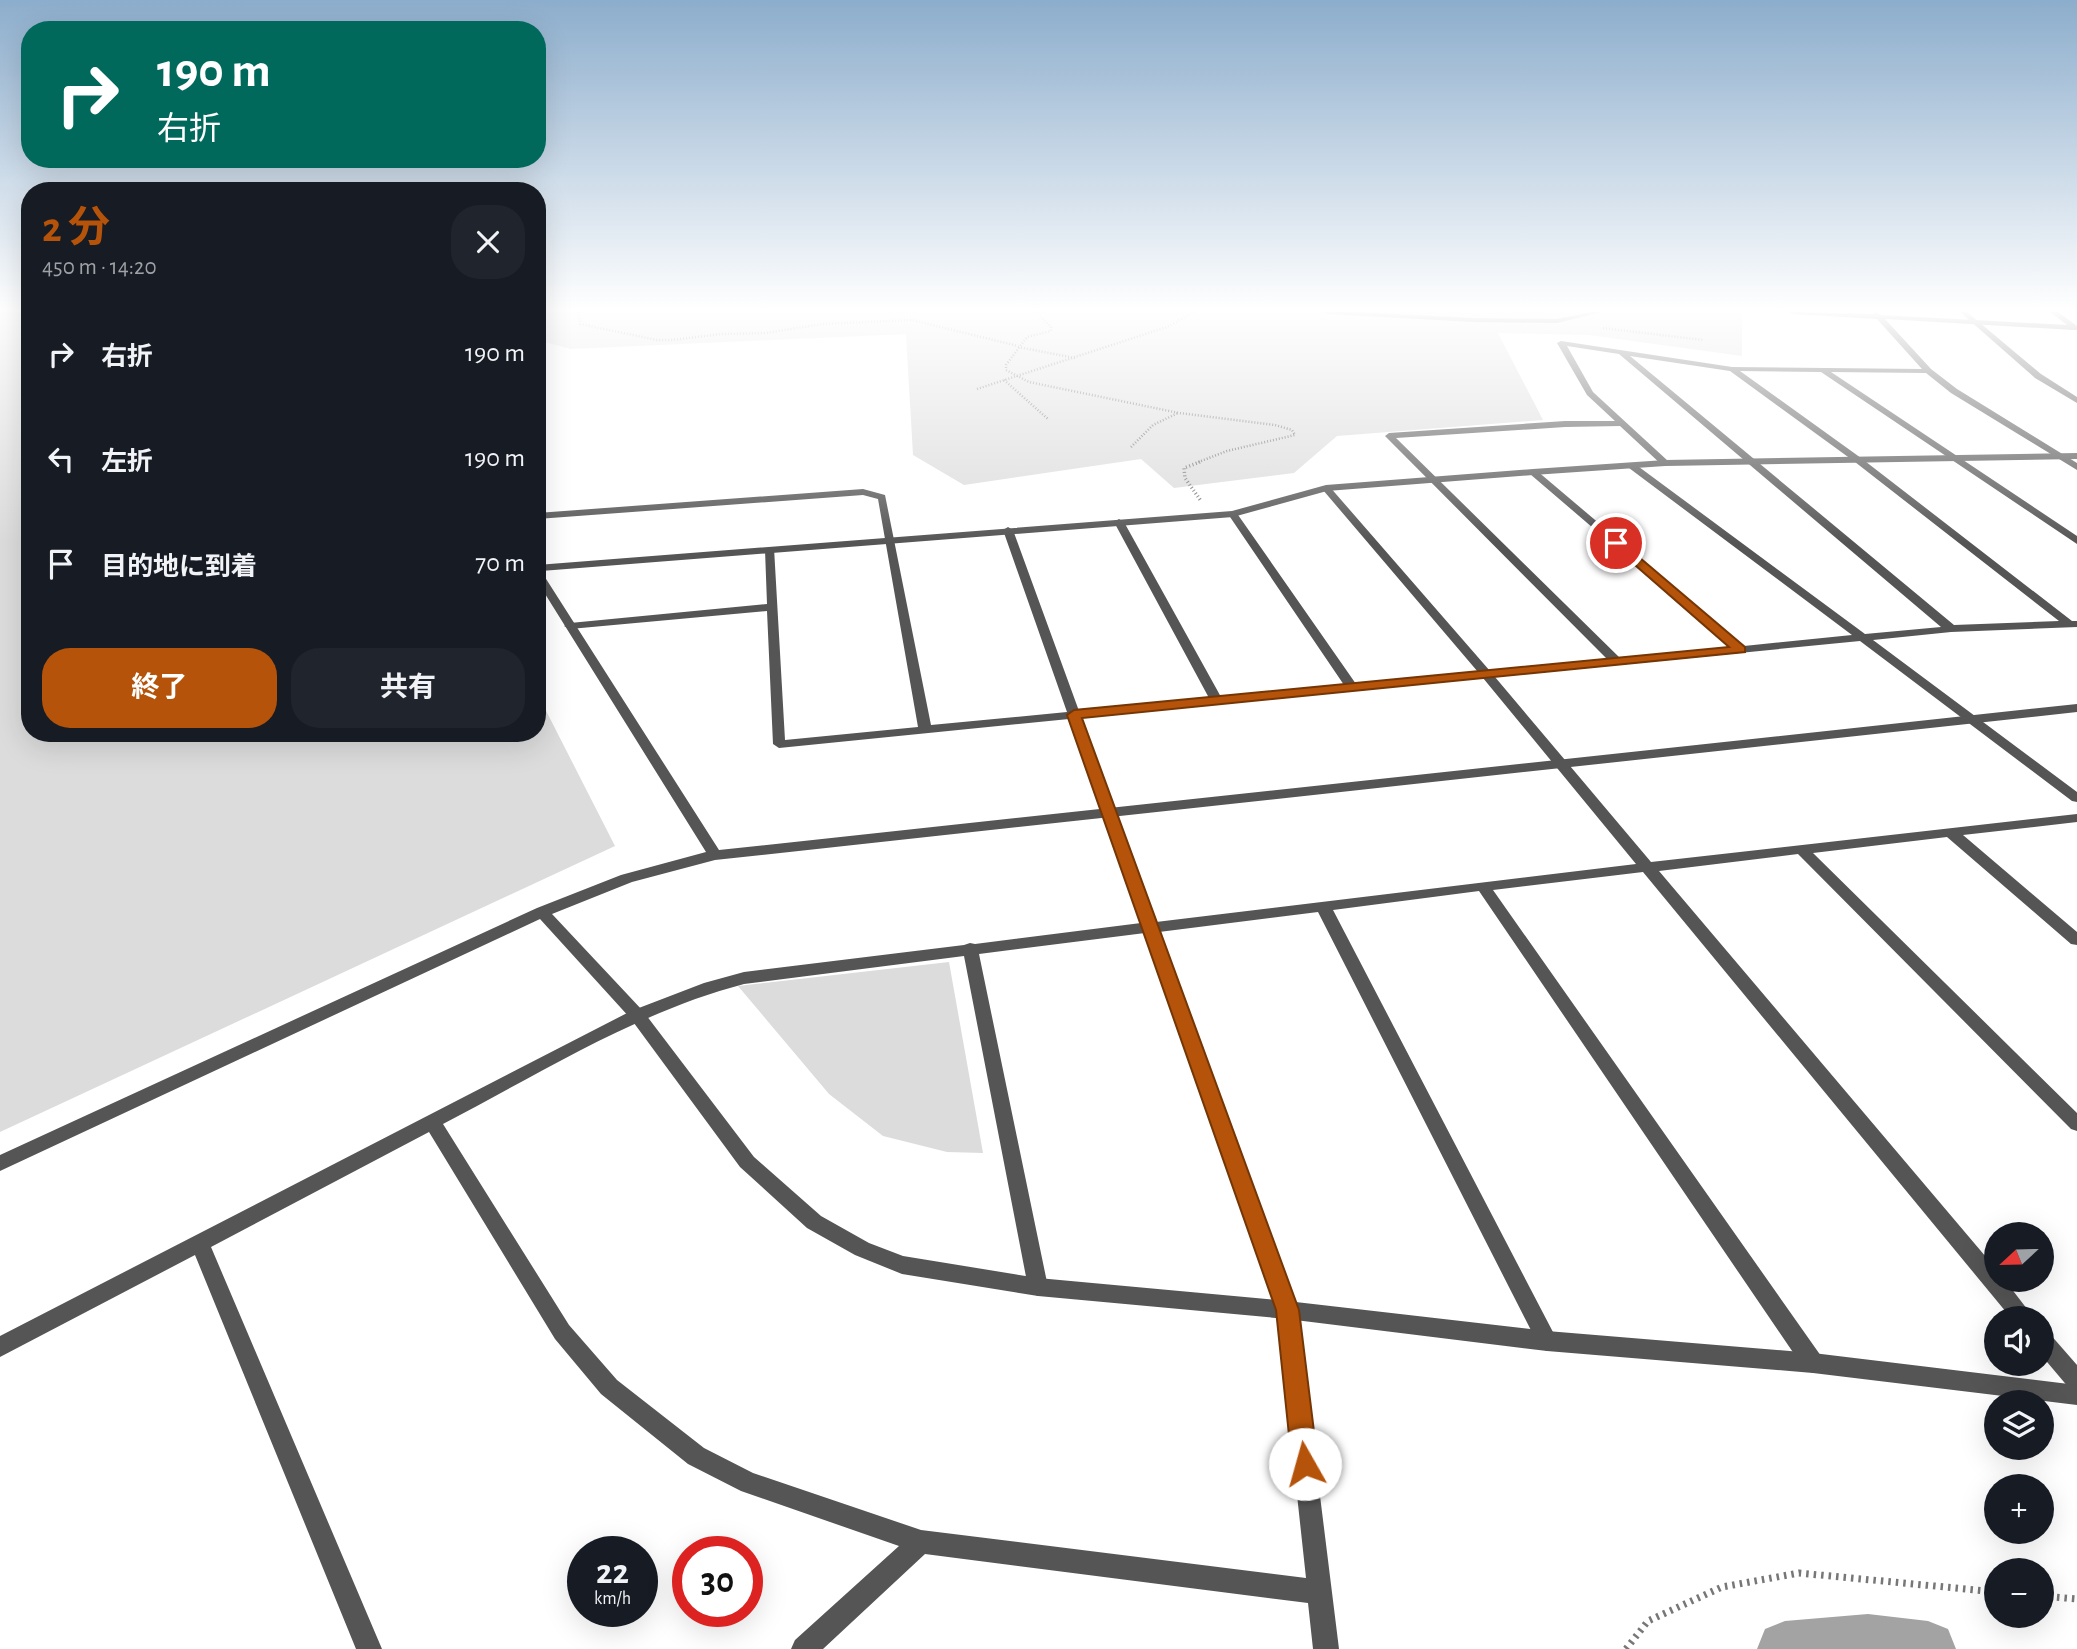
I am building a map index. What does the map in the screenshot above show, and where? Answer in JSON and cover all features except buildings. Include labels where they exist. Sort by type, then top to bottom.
[{"type":"street","points":[[1588,389],[1665,463]]},
{"type":"street","points":[[1665,389],[1951,629]]},
{"type":"street","points":[[1760,389],[1858,460],[2073,624]]},
{"type":"street","points":[[1851,389],[2077,541]]},
{"type":"street","points":[[1951,389],[2077,467]]},
{"type":"street","points":[[2058,389],[2077,401]]},
{"type":"street","points":[[1617,662],[1389,436],[1622,422]]},
{"type":"street","points":[[546,569],[1233,514],[1326,488],[1533,472],[1665,463],[2077,456]]},
{"type":"street","points":[[1632,466],[2077,798]]},
{"type":"street","points":[[1533,472],[1741,649]]},
{"type":"street","points":[[1326,488],[1486,674],[2014,1306]]},
{"type":"street","points":[[546,515],[863,492],[882,497],[925,729]]},
{"type":"street","points":[[1233,514],[1352,687]]},
{"type":"street","points":[[1119,522],[1217,701]]},
{"type":"street","points":[[1008,530],[1287,1310],[1326,1649]]},
{"type":"street","points":[[770,550],[779,744],[1951,629],[2073,624]]},
{"type":"street","points":[[546,585],[715,855]]},
{"type":"street","points":[[570,626],[773,607]]},
{"type":"street","points":[[0,1163],[542,912],[648,871],[715,855],[1971,717],[2077,708]]},
{"type":"street","points":[[0,1347],[637,1015],[744,978],[1483,886],[2077,818]]},
{"type":"street","points":[[1950,832],[2077,940]]},
{"type":"street","points":[[1801,849],[2077,1124]]},
{"type":"street","points":[[1483,886],[1813,1363]]},
{"type":"street","points":[[1323,906],[1547,1341]]},
{"type":"street","points":[[542,912],[637,1015],[747,1162],[814,1222],[862,1249],[902,1265],[1038,1287],[1287,1310],[1547,1341],[1813,1363],[2077,1395]]},
{"type":"street","points":[[970,948],[1038,1287]]},
{"type":"street","points":[[433,1123],[562,1332],[609,1387],[696,1456],[749,1483],[921,1542],[1320,1592]]},
{"type":"street","points":[[200,1244],[369,1649]]},
{"type":"street","points":[[2054,1354],[2077,1381]]},
{"type":"street","points":[[804,1649],[921,1542]]},
{"type":"path","points":[[1015,389],[1048,419]]},
{"type":"path","points":[[1065,389],[1179,412],[1275,425],[1292,430],[1295,435],[1227,451],[1184,468],[1185,478],[1211,516]]},
{"type":"path","points":[[1131,447],[1153,425],[1179,412]]},
{"type":"path","points":[[1626,1649],[1648,1621],[1721,1587],[1799,1573],[1984,1591]]},
{"type":"path","points":[[2054,1597],[2077,1599]]},
{"type":"shaded area","points":[[0,389],[21,389],[21,742],[546,742],[546,711],[615,846],[0,1132]]},
{"type":"shaded area","points":[[909,389],[1527,389],[1543,420],[1337,436],[1294,473],[1174,488],[1141,459],[964,485],[913,455]]},
{"type":"shaded area","points":[[949,962],[983,1153],[947,1152],[883,1136],[829,1094],[738,986]]},
{"type":"waterway","points":[[1785,1649],[1868,1642],[1928,1649]]},
{"type":"route","points":[[1305,1464],[1287,1310],[1074,715],[1741,649],[1616,543]]}]
